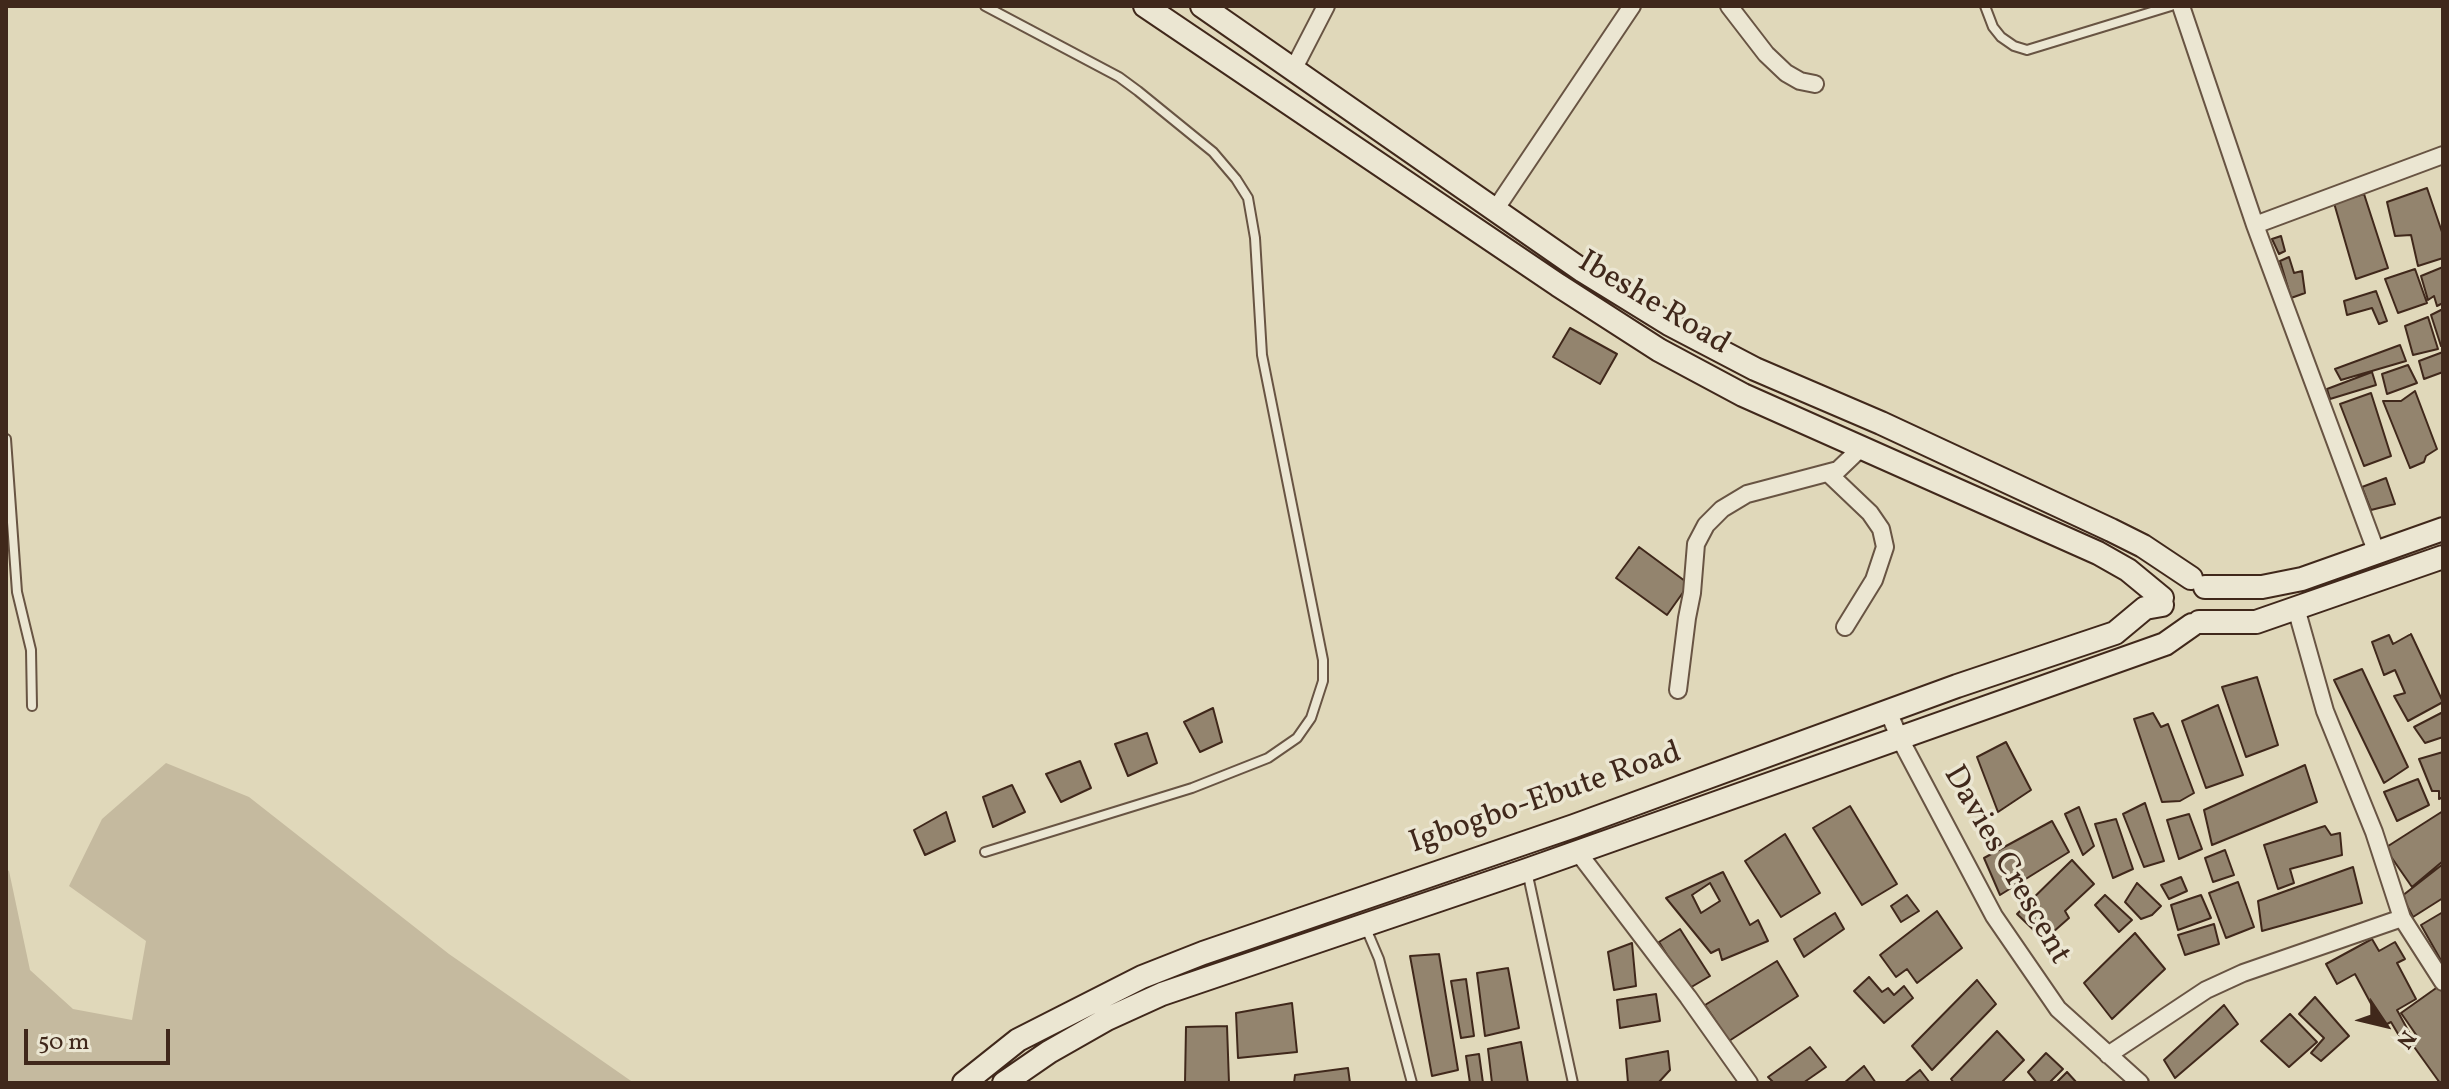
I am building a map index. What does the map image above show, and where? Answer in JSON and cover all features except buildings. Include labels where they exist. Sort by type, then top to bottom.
[{"type":"main road","name":"Ibeshe Road","points":[[1145,6],[1659,350],[1743,395],[2098,553],[2128,570],[2162,602]]},
{"type":"main road","name":"Ibeshe Road","points":[[1202,6],[1583,271],[1669,324],[1755,369],[1881,423],[2111,530],[2143,546],[2198,582]]},
{"type":"main road","points":[[2443,529],[2302,579],[2262,587],[2184,578],[2169,584],[2162,602],[2169,619],[2176,623],[2256,622],[2443,557]]},
{"type":"main road","points":[[2195,623],[2205,616],[2210,602],[2198,582]]},
{"type":"main road","name":"Igbogbo-Ebute Road","points":[[964,1083],[1018,1040],[1142,977],[2115,633],[2145,608],[2162,602]]},
{"type":"main road","name":"Igbogbo-Ebute Road","points":[[1011,1081],[1049,1052],[1107,1019],[1162,994],[1527,870],[2165,644],[2195,623]]},
{"type":"street","points":[[1293,70],[1326,6]]},
{"type":"street","points":[[1495,210],[1632,6]]},
{"type":"street","points":[[1729,6],[1766,54],[1786,73],[1800,81],[1815,84]]},
{"type":"street","points":[[2181,6],[2255,225],[2376,551]]},
{"type":"street","points":[[2255,225],[2443,155]]},
{"type":"street","points":[[1678,690],[1696,544],[1706,525],[1722,509],[1747,494],[1838,470],[1862,447]]},
{"type":"street","points":[[1828,473],[1870,513],[1881,529],[1885,547],[1874,580],[1845,627]]},
{"type":"street","points":[[2296,608],[2325,711],[2374,832],[2402,918],[2443,982]]},
{"type":"street","name":"Davies Crescent","points":[[1888,711],[1994,916],[2058,1009],[2140,1083]]},
{"type":"street","points":[[1577,851],[1749,1083]]},
{"type":"street","points":[[2108,1055],[2218,985],[2243,973],[2402,918]]},
{"type":"lane","points":[[985,6],[1119,77],[1213,152],[1248,198],[1255,238],[1262,355],[1323,660],[1323,681],[1311,718],[1297,738],[1268,758],[1192,788],[985,852]]},
{"type":"lane","points":[[1985,6],[1993,27],[2001,37],[2027,50],[2171,6]]},
{"type":"lane","points":[[6,439],[17,592],[31,650],[32,706]]},
{"type":"lane","points":[[1527,870],[1573,1083]]},
{"type":"lane","points":[[1365,925],[1379,959],[1412,1083]]},
{"type":"shaded area","points":[[166,763],[249,797],[449,954],[634,1083],[6,1083],[6,869],[9,871],[30,970],[73,1009],[132,1020],[146,941],[69,886],[102,819]]}]
